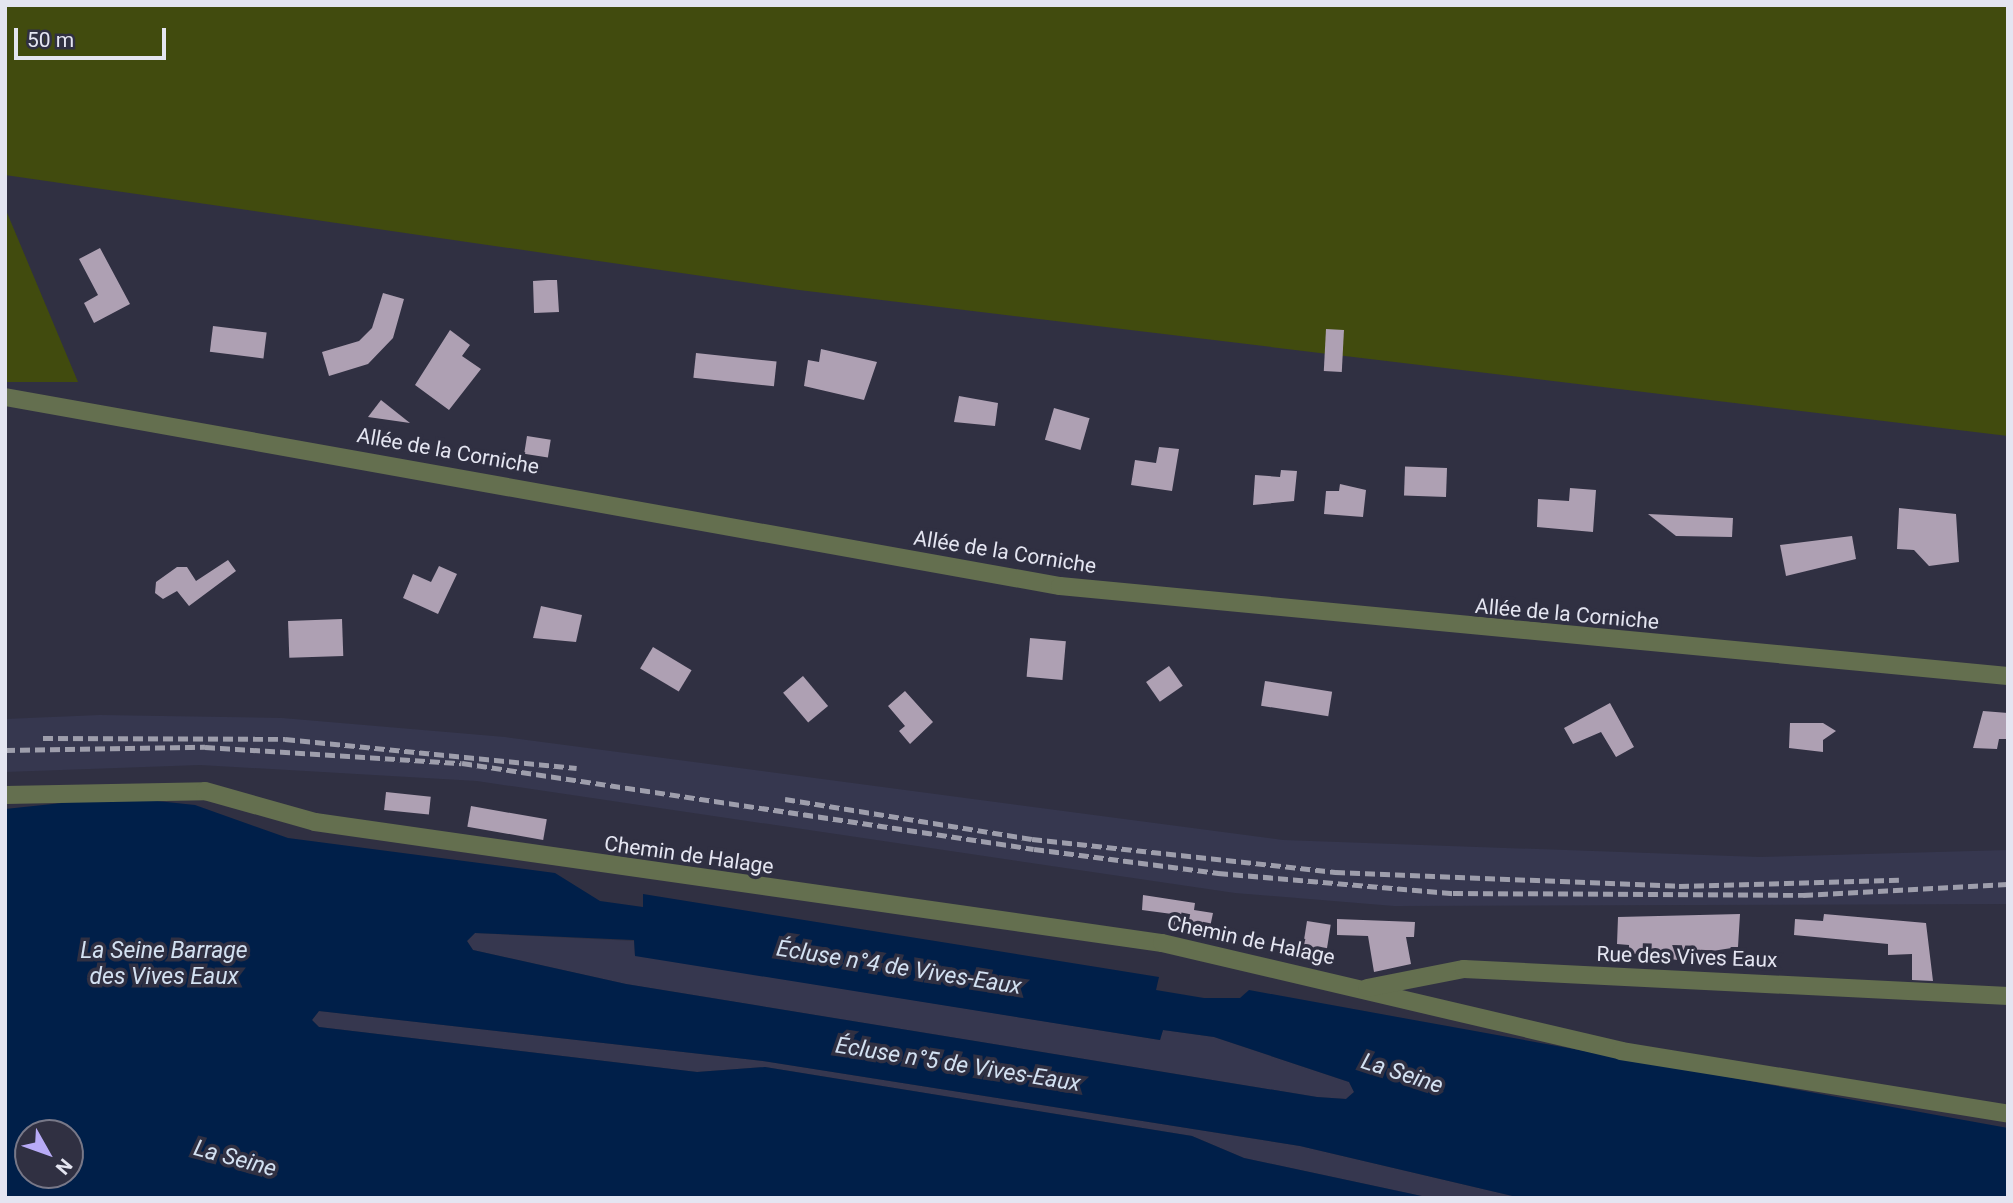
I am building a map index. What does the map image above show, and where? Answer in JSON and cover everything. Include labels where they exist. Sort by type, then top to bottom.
[{"type":"street","name":"Allée de la Corniche","points":[[5,397],[1060,586],[2008,676]]},
{"type":"street","name":"Chemin de Halage","points":[[5,795],[205,791],[315,822],[1162,943],[1366,988],[1621,1051],[2008,1114]]},
{"type":"street","name":"Rue des Vives Eaux","points":[[1366,988],[1464,970],[2008,996]]},
{"type":"shaded area","points":[[100,715],[282,718],[505,737],[1283,840],[1760,857],[2008,850],[2008,904],[1394,906],[1235,893],[477,781],[200,765],[5,772],[5,719]]},
{"type":"shaded area","points":[[475,933],[634,941],[635,955],[1160,1040],[1163,1030],[1214,1037],[1349,1082],[1354,1092],[1346,1099],[1317,1097],[626,984],[473,950],[467,941]]},
{"type":"shaded area","points":[[319,1011],[763,1061],[1300,1146],[1521,1198],[1431,1198],[1244,1158],[1192,1136],[765,1067],[697,1072],[319,1027],[312,1020]]},
{"type":"green space","points":[[5,5],[2008,5],[2008,436],[799,290],[5,175]]},
{"type":"green space","points":[[5,208],[78,382],[5,382]]},
{"type":"water","name":"La Seine Barrage des Vives Eaux","points":[[119,797],[195,805],[288,838],[555,873],[600,901],[643,907],[643,894],[1159,977],[1156,990],[1204,998],[1240,998],[1249,990],[2008,1128],[2008,1198],[1521,1198],[1300,1146],[763,1061],[319,1011],[312,1020],[319,1027],[697,1072],[765,1067],[1192,1136],[1244,1158],[1431,1198],[5,1198],[5,809]],"holes":[[[475,933],[634,940],[635,956],[1160,1040],[1163,1030],[1214,1037],[1349,1082],[1354,1092],[1346,1099],[1317,1097],[626,984],[473,950],[467,941]]]},
{"type":"building","points":[[100,248],[130,304],[94,323],[84,303],[98,295],[79,259]]},
{"type":"building","points":[[557,280],[559,312],[534,313],[533,281]]},
{"type":"building","points":[[383,293],[404,299],[393,338],[368,364],[329,376],[322,352],[359,341],[372,328]]},
{"type":"building","points":[[213,326],[267,333],[263,358],[210,352]]},
{"type":"building","points":[[1326,329],[1344,330],[1342,372],[1324,371]]},
{"type":"building","points":[[450,330],[470,345],[462,356],[481,369],[449,410],[415,385]]},
{"type":"building","points":[[821,349],[877,362],[864,400],[804,386],[808,360],[819,362]]},
{"type":"building","points":[[696,353],[777,361],[774,386],[693,378]]},
{"type":"building","points":[[959,396],[998,403],[995,426],[954,422]]},
{"type":"building","points":[[381,400],[410,423],[368,417]]},
{"type":"building","points":[[1054,408],[1090,418],[1080,450],[1045,440]]},
{"type":"building","points":[[527,436],[551,440],[548,458],[524,454]]},
{"type":"building","points":[[1159,447],[1179,449],[1172,491],[1131,485],[1135,460],[1156,463]]},
{"type":"building","points":[[1405,467],[1447,468],[1446,497],[1404,496]]},
{"type":"building","points":[[1281,470],[1297,471],[1294,501],[1253,505],[1255,475],[1280,477]]},
{"type":"building","points":[[1340,484],[1366,490],[1363,517],[1324,514],[1326,491],[1339,491]]},
{"type":"building","points":[[1570,488],[1596,490],[1593,532],[1537,527],[1538,499],[1569,501]]},
{"type":"building","points":[[1899,508],[1956,514],[1959,562],[1929,566],[1914,550],[1897,549]]},
{"type":"building","points":[[1648,514],[1733,518],[1732,537],[1676,536]]},
{"type":"building","points":[[1852,536],[1856,559],[1786,576],[1780,545]]},
{"type":"building","points":[[228,560],[236,571],[189,606],[177,591],[163,599],[155,593],[156,582],[177,567],[187,567],[196,581]]},
{"type":"building","points":[[439,566],[457,574],[438,614],[403,598],[413,574],[431,582]]},
{"type":"building","points":[[541,606],[582,615],[576,642],[533,638]]},
{"type":"building","points":[[342,619],[343,656],[289,658],[288,621]]},
{"type":"building","points":[[1030,638],[1066,641],[1062,680],[1027,677]]},
{"type":"building","points":[[653,647],[692,670],[679,692],[640,668]]},
{"type":"building","points":[[1169,666],[1183,686],[1160,702],[1146,682]]},
{"type":"building","points":[[803,676],[828,706],[808,723],[783,693]]},
{"type":"building","points":[[1265,681],[1332,692],[1328,716],[1261,706]]},
{"type":"building","points":[[905,691],[933,722],[910,744],[899,731],[905,726],[888,706]]},
{"type":"building","points":[[1610,703],[1634,747],[1616,757],[1601,732],[1573,744],[1564,728]]},
{"type":"building","points":[[1983,711],[2008,713],[2008,739],[1999,739],[1997,749],[1973,748]]},
{"type":"building","points":[[1790,723],[1823,723],[1836,731],[1823,740],[1823,752],[1789,748]]},
{"type":"building","points":[[386,792],[431,797],[429,815],[384,810]]},
{"type":"building","points":[[471,806],[547,819],[543,840],[467,827]]},
{"type":"building","points":[[1143,895],[1195,903],[1194,910],[1213,913],[1209,932],[1171,926],[1172,914],[1142,910]]},
{"type":"building","points":[[1740,914],[1738,947],[1706,952],[1705,964],[1629,953],[1629,945],[1617,944],[1618,917]]},
{"type":"building","points":[[1824,914],[1926,923],[1933,981],[1912,980],[1912,954],[1888,955],[1888,944],[1794,935],[1795,919],[1823,921]]},
{"type":"building","points":[[1337,919],[1415,922],[1414,937],[1406,937],[1411,964],[1374,972],[1368,936],[1337,935]]},
{"type":"building","points":[[1307,921],[1331,925],[1326,952],[1303,949]]},
{"type":"railway","points":[[43,738],[285,739],[577,768]]},
{"type":"railway","points":[[5,750],[205,747],[462,763],[1034,849],[1218,873],[1453,893],[1803,895],[2008,884]]},
{"type":"railway","points":[[785,799],[1032,839],[1335,872],[1679,886],[1899,880]]},
{"type":"water label","name":"Écluse n°4 de Vives-Eaux","points":[[899,968]]},
{"type":"water label","name":"Écluse n°5 de Vives-Eaux","points":[[958,1065]]},
{"type":"water label","name":"La Seine","points":[[1402,1074]]},
{"type":"water label","name":"La Seine","points":[[235,1159]]}]
